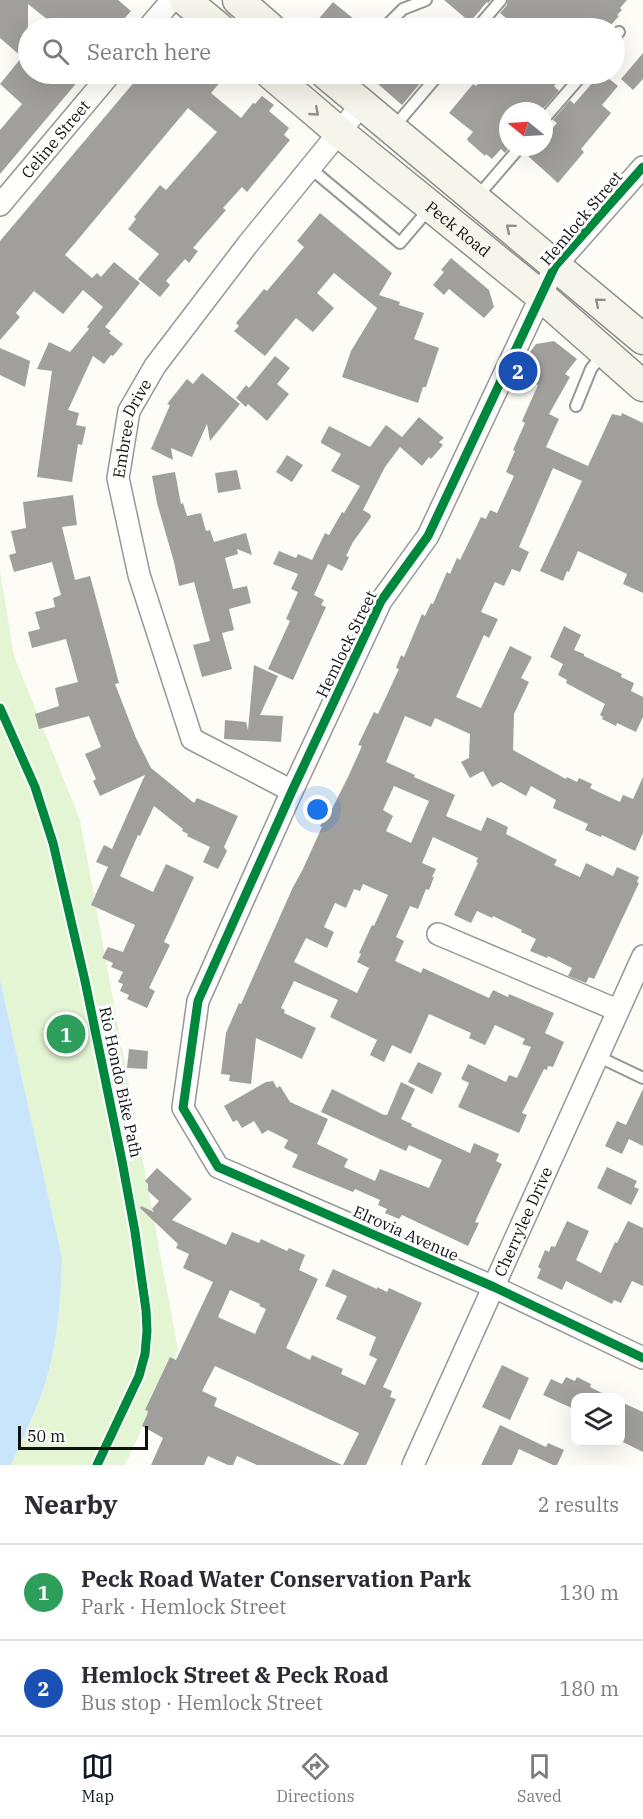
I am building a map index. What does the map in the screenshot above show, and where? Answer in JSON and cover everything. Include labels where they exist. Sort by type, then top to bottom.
[{"type":"main road","points":[[185,0],[207,18]]},
{"type":"main road","points":[[238,0],[259,18]]},
{"type":"main road","name":"Peck Road","points":[[283,84],[541,296],[643,386]]},
{"type":"main road","name":"Peck Road","points":[[344,84],[392,129],[475,200],[643,339]]},
{"type":"street","points":[[157,18],[172,0]]},
{"type":"street","name":"Celine Street","points":[[0,205],[102,84]]},
{"type":"street","name":"Embree Drive","points":[[292,791],[192,739],[139,575],[118,478],[129,411],[155,366],[248,244],[363,103]]},
{"type":"street","name":"Hemlock Street","points":[[183,1108],[198,1001],[292,791],[381,601],[428,536],[555,266],[643,167]]},
{"type":"street","points":[[438,934],[617,1010]]},
{"type":"street","name":"Cherrylee Drive","points":[[413,1465],[643,956]]},
{"type":"street","name":"Elrovia Avenue","points":[[183,1108],[218,1167],[495,1287],[643,1358]]},
{"type":"lane","points":[[394,18],[403,9],[426,0]]},
{"type":"lane","points":[[486,18],[501,0]]},
{"type":"lane","points":[[392,129],[430,84]]},
{"type":"lane","points":[[553,109],[574,84]]},
{"type":"lane","points":[[475,200],[512,156]]},
{"type":"lane","points":[[310,168],[400,243],[431,206]]},
{"type":"lane","points":[[576,406],[591,369],[604,351]]},
{"type":"lane","points":[[597,1056],[643,1078]]},
{"type":"green space","points":[[0,571],[14,656],[80,820],[178,1350],[125,1465],[11,1465],[41,1396],[51,1362],[61,1293],[62,1258],[0,979]]},
{"type":"water","points":[[0,979],[62,1258],[61,1293],[51,1362],[41,1396],[11,1465],[0,1465]]},
{"type":"building","points":[[0,0],[118,0],[131,11],[125,18],[46,18],[28,4],[28,18],[18,18],[18,54],[0,38]]},
{"type":"building","points":[[444,0],[491,0],[473,18],[465,18]]},
{"type":"building","points":[[508,0],[627,0],[620,8],[622,10],[617,18],[506,18],[500,13]]},
{"type":"building","points":[[333,2],[353,18],[319,18]]},
{"type":"building","points":[[643,53],[643,79],[633,90],[625,83],[625,74]]},
{"type":"building","points":[[18,62],[18,84],[76,84],[0,174],[0,130],[22,104],[0,84]]},
{"type":"building","points":[[133,84],[219,84],[211,93],[241,118],[262,96],[274,105],[269,111],[289,128],[284,135],[290,140],[247,192],[242,187],[223,208],[226,210],[193,248],[198,251],[189,263],[185,259],[166,281],[170,285],[160,297],[138,279],[159,254],[128,229],[136,219],[134,217],[160,185],[166,190],[217,132],[188,108],[65,255],[92,278],[97,273],[101,277],[114,262],[140,283],[105,327],[123,344],[104,364],[93,356],[68,410],[79,413],[76,425],[86,427],[82,445],[78,444],[72,482],[37,477],[52,371],[37,369],[49,342],[70,352],[103,307],[83,290],[63,314],[34,291],[16,313],[20,317],[0,340],[0,241]]},
{"type":"building","points":[[378,84],[420,84],[402,105]]},
{"type":"building","points":[[473,84],[476,86],[478,84],[556,84],[554,86],[559,91],[549,102],[499,102],[499,151],[492,159],[468,141],[467,139],[473,132],[449,113]]},
{"type":"building","points":[[591,84],[616,84],[618,86],[602,105],[611,113],[581,149],[584,152],[558,183],[528,156],[553,156],[553,128],[557,123],[553,120],[570,100],[574,104]]},
{"type":"building","points":[[320,213],[392,273],[379,295],[400,302],[399,305],[424,313],[414,339],[439,348],[418,403],[342,377],[351,351],[377,308],[334,273],[317,293],[334,308],[313,332],[296,318],[265,356],[234,331],[239,326],[236,323],[264,289],[267,291],[304,247],[297,241]]},
{"type":"building","points":[[451,258],[489,290],[494,307],[484,318],[449,289],[444,295],[433,285],[444,272],[441,270]]},
{"type":"building","points":[[554,341],[577,359],[565,374],[570,377],[549,414],[559,419],[546,447],[588,466],[612,414],[621,416],[622,413],[643,423],[643,593],[623,584],[627,574],[578,551],[563,581],[540,571],[582,481],[553,468],[519,547],[529,552],[520,572],[512,569],[504,586],[495,582],[481,612],[498,619],[489,638],[484,635],[456,697],[481,708],[510,646],[532,657],[521,678],[529,682],[514,714],[513,750],[566,779],[567,777],[577,782],[579,778],[592,784],[590,788],[620,802],[623,795],[633,799],[643,777],[643,833],[635,851],[602,835],[601,837],[585,830],[588,824],[553,808],[556,800],[531,786],[526,796],[501,782],[492,787],[483,771],[470,778],[461,762],[469,758],[470,734],[435,718],[431,727],[405,716],[386,762],[455,795],[446,816],[481,831],[487,817],[508,827],[506,834],[557,860],[554,865],[580,877],[586,863],[613,876],[617,867],[639,877],[637,882],[639,883],[594,979],[589,977],[586,983],[568,976],[572,968],[548,956],[547,958],[530,951],[536,939],[521,932],[522,930],[477,911],[471,923],[454,915],[478,863],[476,862],[478,858],[433,837],[422,863],[436,869],[432,877],[434,877],[418,909],[410,906],[396,937],[404,941],[395,961],[421,973],[423,968],[489,998],[493,990],[508,997],[509,994],[554,1013],[545,1033],[564,1042],[553,1067],[548,1066],[547,1070],[544,1069],[522,1113],[527,1115],[519,1133],[458,1107],[469,1083],[461,1079],[468,1064],[506,1082],[509,1075],[517,1078],[531,1047],[522,1044],[525,1039],[495,1025],[485,1045],[469,1038],[471,1033],[429,1014],[411,1054],[392,1045],[384,1062],[370,1055],[377,1040],[330,1017],[338,1000],[294,981],[281,1008],[285,1010],[284,1013],[316,1028],[302,1059],[256,1038],[251,1084],[229,1081],[230,1075],[221,1074],[226,1033],[302,871],[327,811],[330,813],[348,777],[362,746],[358,745],[374,712],[378,714],[399,669],[396,668],[401,655],[404,657],[422,614],[425,616],[431,603],[433,604],[447,572],[450,574],[457,558],[460,560],[481,517],[486,519],[490,510],[497,513],[514,476],[506,472],[525,423],[522,421],[538,385],[522,376],[530,358],[527,356],[536,344]],"holes":[[[394,786],[429,801],[411,843],[386,831],[393,816],[383,810]],[[363,884],[388,895],[359,953],[361,954],[357,962],[369,968],[357,993],[294,962],[306,938],[327,948],[334,932],[324,927],[335,903],[346,908],[354,889],[360,891]]]},
{"type":"building","points":[[0,348],[30,361],[25,387],[0,375]]},
{"type":"building","points":[[275,356],[290,368],[277,384],[289,394],[267,421],[248,404],[246,407],[236,398],[246,385],[249,388]]},
{"type":"building","points":[[202,373],[240,404],[210,441],[207,424],[192,457],[171,448],[173,460],[151,449],[170,405],[167,404],[187,379],[193,384]]},
{"type":"building","points":[[419,417],[444,438],[439,442],[443,445],[422,466],[400,447],[385,467],[363,510],[371,517],[353,542],[342,571],[328,564],[314,595],[324,600],[321,605],[326,607],[293,680],[268,669],[290,621],[286,619],[298,592],[291,589],[298,574],[273,564],[279,551],[296,558],[298,554],[312,560],[325,533],[329,535],[360,486],[331,471],[341,454],[321,443],[329,426],[370,447],[386,425],[402,437]]},
{"type":"building","points":[[287,455],[303,465],[292,482],[276,472]]},
{"type":"building","points":[[237,470],[241,489],[218,493],[215,473]]},
{"type":"building","points":[[175,472],[181,504],[183,503],[187,516],[201,513],[206,531],[210,530],[214,542],[246,533],[252,555],[237,549],[238,554],[225,558],[233,589],[247,586],[251,603],[229,609],[234,630],[222,633],[232,669],[202,677],[193,645],[210,641],[194,582],[179,586],[152,476]]},
{"type":"building","points":[[73,495],[77,525],[62,527],[75,580],[90,576],[119,683],[115,684],[136,738],[151,768],[194,803],[197,798],[238,816],[224,847],[227,851],[218,869],[203,862],[210,847],[187,836],[188,834],[182,831],[183,829],[154,806],[140,836],[138,835],[120,876],[153,892],[166,864],[194,877],[164,942],[170,945],[149,988],[155,991],[147,1008],[127,999],[129,995],[120,991],[123,984],[118,982],[123,972],[111,967],[113,963],[102,958],[108,947],[123,952],[135,925],[91,905],[108,867],[96,862],[104,845],[112,849],[145,775],[100,796],[93,781],[96,779],[85,754],[101,747],[89,716],[39,729],[35,714],[59,706],[55,688],[78,682],[66,639],[32,648],[28,632],[40,629],[35,612],[55,607],[53,598],[61,595],[52,562],[14,572],[9,555],[16,553],[11,531],[26,528],[23,502]]},
{"type":"building","points":[[564,626],[581,635],[574,650],[622,674],[621,677],[634,683],[631,691],[643,697],[643,717],[636,732],[602,719],[600,715],[605,704],[566,683],[567,680],[558,675],[563,664],[550,657]]},
{"type":"building","points":[[254,665],[278,676],[260,715],[283,716],[281,742],[224,739],[225,720],[246,722],[248,730]]},
{"type":"building","points":[[129,1049],[148,1051],[147,1069],[127,1068]]},
{"type":"building","points":[[418,1062],[442,1073],[432,1094],[408,1082]]},
{"type":"building","points":[[273,1081],[277,1088],[280,1086],[290,1102],[328,1119],[317,1144],[348,1159],[344,1167],[375,1181],[380,1169],[429,1188],[442,1160],[409,1145],[406,1151],[321,1112],[332,1089],[387,1115],[401,1082],[415,1089],[401,1119],[412,1124],[411,1126],[470,1153],[474,1143],[499,1154],[496,1161],[502,1164],[475,1222],[479,1223],[468,1246],[402,1215],[399,1219],[385,1213],[387,1209],[378,1205],[380,1200],[355,1189],[353,1192],[292,1167],[298,1155],[284,1148],[288,1140],[268,1130],[262,1134],[254,1121],[242,1128],[237,1120],[233,1122],[224,1106],[266,1082]]},
{"type":"building","points":[[643,1089],[643,1146],[629,1139],[622,1154],[605,1146],[617,1121],[626,1125]]},
{"type":"building","points":[[607,1167],[637,1181],[634,1187],[639,1189],[631,1205],[597,1188]]},
{"type":"building","points":[[157,1168],[192,1199],[172,1220],[226,1245],[232,1232],[259,1243],[261,1239],[287,1251],[289,1248],[305,1255],[299,1270],[318,1279],[286,1348],[310,1360],[312,1355],[343,1369],[341,1374],[365,1385],[377,1359],[369,1355],[376,1337],[336,1319],[347,1296],[325,1286],[333,1269],[377,1289],[377,1287],[387,1292],[389,1288],[422,1303],[383,1387],[392,1391],[390,1397],[396,1399],[366,1465],[343,1465],[359,1433],[215,1366],[202,1391],[217,1398],[214,1406],[342,1465],[257,1465],[237,1456],[233,1465],[228,1465],[208,1456],[204,1465],[151,1465],[163,1438],[142,1426],[148,1411],[145,1410],[170,1357],[176,1360],[213,1282],[183,1268],[189,1254],[176,1248],[178,1244],[140,1208],[141,1206],[154,1212],[152,1209],[159,1201],[148,1191],[148,1184],[145,1181]],"holes":[[[230,1290],[260,1304],[259,1306],[266,1309],[255,1334],[218,1317]]]},
{"type":"building","points":[[567,1221],[589,1231],[576,1260],[601,1273],[615,1242],[617,1243],[628,1221],[643,1228],[643,1286],[632,1281],[621,1303],[614,1300],[612,1304],[566,1281],[562,1290],[537,1278],[541,1269],[538,1267],[545,1250],[549,1252],[551,1246],[555,1247]]},
{"type":"building","points":[[502,1365],[529,1378],[510,1420],[482,1407]]},
{"type":"building","points":[[566,1377],[575,1381],[577,1377],[602,1393],[571,1393],[571,1408],[543,1395],[551,1379],[562,1384]]},
{"type":"building","points":[[625,1404],[643,1412],[643,1452],[625,1443]]},
{"type":"building","points":[[500,1425],[546,1447],[548,1443],[564,1450],[557,1465],[519,1449],[512,1465],[481,1465]]},
{"type":"cycle path","points":[[643,167],[555,266],[428,536],[381,601],[292,791],[198,1001],[183,1108],[218,1167],[494,1287],[643,1358]]},
{"type":"cycle path","name":"Rio Hondo Bike Path","points":[[0,708],[35,787],[53,843],[85,981],[122,1161],[146,1310],[145,1354],[139,1376],[97,1465]]},
{"type":"place","name":"Hemlock Street & Peck Road","points":[[518,371]]},
{"type":"place","name":"Peck Road Water Conservation Park","points":[[66,1034]]}]
